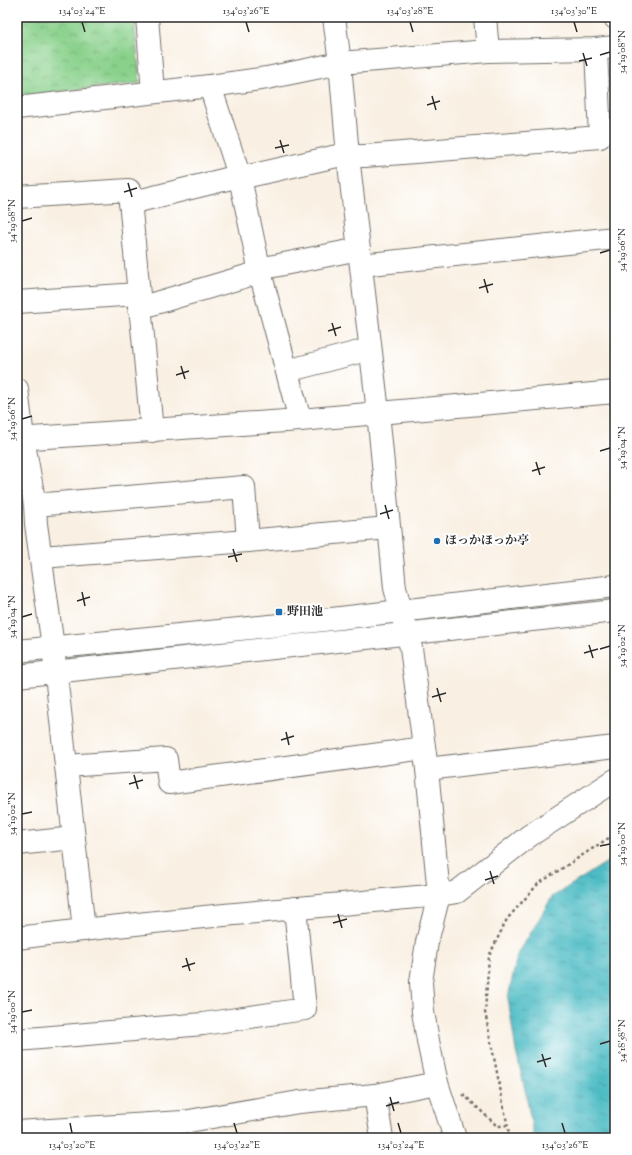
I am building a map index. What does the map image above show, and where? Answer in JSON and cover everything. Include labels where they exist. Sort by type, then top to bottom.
[{"type":"street","points":[[147,17],[153,92]]},
{"type":"street","points":[[334,17],[340,63],[348,156],[378,412],[394,588],[411,648],[440,895],[427,942],[421,982],[423,1012],[437,1083],[455,1138]]},
{"type":"street","points":[[486,17],[488,51]]},
{"type":"street","points":[[17,108],[210,86],[267,78],[340,63],[488,51],[605,48],[600,137],[365,156],[337,156],[239,177],[130,203]]},
{"type":"street","points":[[210,86],[239,177],[260,271],[300,420]]},
{"type":"street","points":[[17,197],[129,190],[152,431]]},
{"type":"street","points":[[17,302],[139,301],[260,271],[360,257],[615,238]]},
{"type":"street","points":[[287,371],[370,349]]},
{"type":"street","points":[[17,389],[20,438],[29,518],[41,557],[84,930]]},
{"type":"street","points":[[20,438],[152,431],[300,420],[615,392]]},
{"type":"street","points":[[29,518],[244,487],[248,541]]},
{"type":"street","points":[[41,557],[248,541],[388,528]]},
{"type":"street","points":[[17,651],[216,632],[615,586]]},
{"type":"street","points":[[17,676],[615,611]]},
{"type":"street","points":[[66,766],[166,759],[169,783],[425,758],[615,747]]},
{"type":"street","points":[[17,938],[295,908],[440,895],[457,892],[529,836],[615,780]]},
{"type":"street","points":[[17,844],[74,838]]},
{"type":"street","points":[[17,1040],[203,1024],[305,1009],[295,908]]},
{"type":"street","points":[[17,1132],[184,1130],[299,1102],[375,1095],[437,1083]]},
{"type":"street","points":[[375,1095],[382,1138]]},
{"type":"path","points":[[510,1138],[485,1012],[489,956],[507,919],[538,884],[615,834]]},
{"type":"path","points":[[437,1083],[452,1086],[496,1125],[508,1125]]},
{"type":"green space","points":[[17,17],[134,17],[140,83],[17,96]]},
{"type":"water","points":[[615,857],[615,1138],[534,1138],[516,1051],[508,998],[517,956],[552,897]]},
{"type":"place","name":"ほっかほっか亭","points":[[437,541]]},
{"type":"place","name":"野田池","points":[[279,612]]}]
